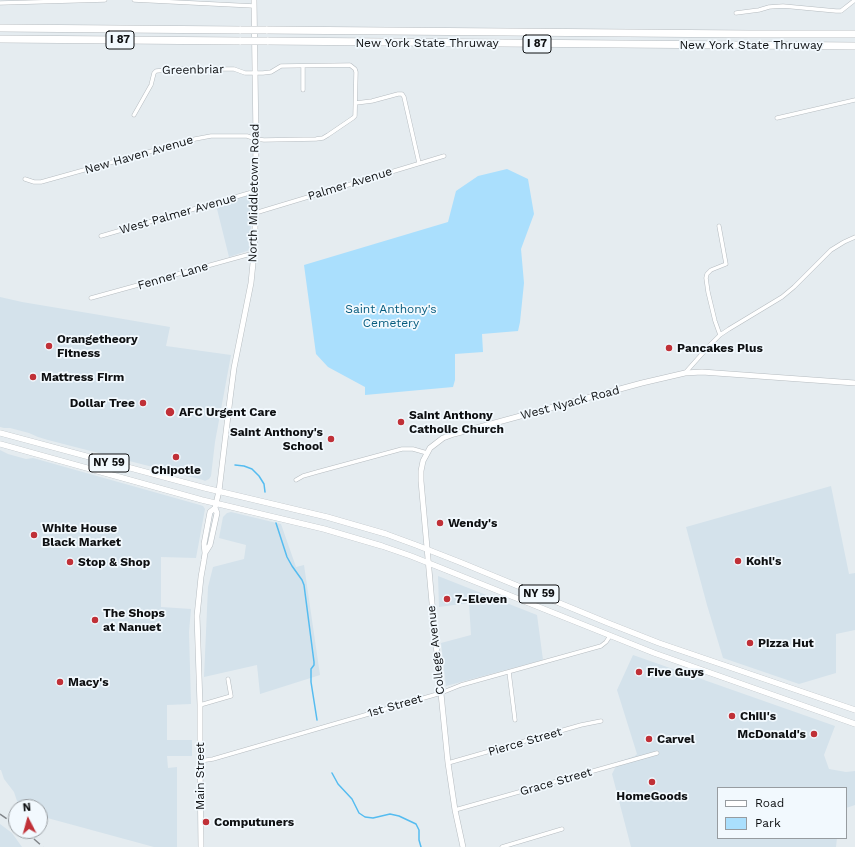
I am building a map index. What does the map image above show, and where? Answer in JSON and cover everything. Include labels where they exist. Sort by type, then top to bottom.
[{"type":"highway","name":"New York State Thruway","points":[[0,28],[855,34]]},
{"type":"highway","name":"New York State Thruway","points":[[0,39],[855,46]]},
{"type":"main road","name":"NY 59","points":[[0,433],[379,532],[427,549],[649,639],[855,710]]},
{"type":"main road","name":"NY 59","points":[[0,444],[216,506],[316,527],[397,551],[654,653],[855,724]]},
{"type":"street","points":[[0,3],[104,0]]},
{"type":"street","points":[[134,0],[254,6]]},
{"type":"street","name":"North Middletown Road","points":[[205,552],[210,545],[218,513],[216,506],[233,378],[249,291],[254,253],[256,139],[254,0]]},
{"type":"street","points":[[736,13],[783,6],[841,11],[855,0]]},
{"type":"street","points":[[255,73],[268,73],[281,66],[352,66],[356,72],[356,103],[402,94],[404,97],[419,163]]},
{"type":"street","points":[[303,66],[303,90]]},
{"type":"street","name":"Greenbriar","points":[[134,114],[151,85],[152,76],[156,71],[180,69],[234,69],[245,73],[255,73]]},
{"type":"street","points":[[777,118],[855,100]]},
{"type":"street","name":"New Haven Avenue","points":[[25,179],[34,182],[41,182],[195,139],[211,136],[247,136],[256,139],[272,140],[322,138],[355,116],[356,103]]},
{"type":"street","name":"Palmer Avenue","points":[[255,213],[444,156]]},
{"type":"street","name":"West Palmer Avenue","points":[[101,236],[256,192]]},
{"type":"street","points":[[719,226],[726,264],[711,270],[707,274],[706,278],[715,321],[720,335]]},
{"type":"street","points":[[685,373],[708,346],[720,335],[782,297],[831,250],[855,237]]},
{"type":"street","name":"Fenner Lane","points":[[91,298],[254,253]]},
{"type":"street","name":"West Nyack Road","points":[[427,453],[438,441],[448,436],[685,373],[710,372],[855,383]]},
{"type":"street","points":[[296,480],[303,476],[402,449],[413,449],[427,453]]},
{"type":"street","name":"College Avenue","points":[[427,453],[420,470],[428,563],[448,763],[455,810],[463,847]]},
{"type":"street","name":"Main Street","points":[[201,847],[200,706],[197,616],[205,552]]},
{"type":"street","name":"1st Street","points":[[200,761],[219,757],[441,693],[461,685],[601,646],[610,636]]},
{"type":"street","points":[[509,672],[515,720]]},
{"type":"street","points":[[200,706],[231,696],[228,679]]},
{"type":"street","name":"Pierce Street","points":[[448,763],[601,721]]},
{"type":"street","name":"Grace Street","points":[[455,810],[657,753]]},
{"type":"street","points":[[502,847],[562,829]]},
{"type":"shaded area","points":[[252,194],[250,250],[229,257],[216,205]]},
{"type":"shaded area","points":[[0,297],[170,327],[166,346],[231,355],[215,442],[211,476],[209,479],[205,481],[48,440],[29,433],[0,427]]},
{"type":"shaded area","name":"The Shops at Nanuet","points":[[0,450],[26,459],[33,458],[203,506],[205,509],[196,558],[161,557],[161,607],[191,609],[189,632],[191,704],[167,705],[167,740],[192,740],[192,756],[167,756],[168,768],[177,767],[177,847],[154,847],[48,818],[48,799],[16,799],[14,792],[4,779],[0,770]]},
{"type":"shaded area","points":[[831,486],[849,574],[855,573],[855,630],[836,634],[836,673],[799,684],[723,658],[686,527]]},
{"type":"shaded area","points":[[231,512],[281,524],[296,567],[304,565],[320,675],[260,694],[257,665],[204,677],[208,587],[213,567],[244,559],[246,545],[219,538],[223,517],[227,513]]},
{"type":"shaded area","points":[[438,576],[537,615],[543,660],[446,686],[441,643],[471,635],[469,603],[439,607]]},
{"type":"shaded area","points":[[633,655],[835,726],[824,755],[829,769],[846,772],[855,771],[855,805],[847,808],[847,787],[717,787],[717,839],[837,839],[836,847],[631,847],[612,774],[618,762],[637,754],[617,690]]},
{"type":"shaded area","points":[[0,824],[8,830],[8,839],[16,839],[22,847],[0,847]]},
{"type":"green space","name":"Saint Anthony's Cemetery","points":[[507,169],[528,179],[534,214],[521,249],[524,283],[518,331],[482,334],[483,352],[455,354],[455,380],[453,387],[365,395],[365,387],[328,367],[316,354],[304,265],[448,222],[456,191],[478,176]]},
{"type":"waterway","points":[[235,465],[252,469],[264,484],[265,492]]},
{"type":"waterway","points":[[276,523],[287,557],[304,585],[314,662],[311,669],[311,682],[317,720]]},
{"type":"waterway","points":[[332,773],[338,784],[352,799],[359,813],[365,817],[373,818],[390,814],[399,816],[416,824],[419,830],[421,847]]},
{"type":"railway","points":[[0,814],[8,820]]},
{"type":"railway","points":[[34,839],[43,847]]},
{"type":"place","name":"Orangetheory Fitness","points":[[49,346]]},
{"type":"place","name":"Pancakes Plus","points":[[669,348]]},
{"type":"place","name":"Mattress Firm","points":[[33,377]]},
{"type":"place","name":"Dollar Tree","points":[[143,403]]},
{"type":"place","name":"AFC Urgent Care","points":[[170,412]]},
{"type":"place","name":"Saint Anthony Catholic Church","points":[[401,422]]},
{"type":"place","name":"Saint Anthony's School","points":[[331,439]]},
{"type":"place","name":"Chipotle","points":[[176,457]]},
{"type":"place","name":"Wendy's","points":[[440,523]]},
{"type":"place","name":"White House Black Market","points":[[34,535]]},
{"type":"place","name":"Kohl's","points":[[738,561]]},
{"type":"place","name":"Stop & Shop","points":[[70,562]]},
{"type":"place","name":"7-Eleven","points":[[447,599]]},
{"type":"place","name":"The Shops at Nanuet","points":[[95,620]]},
{"type":"place","name":"Pizza Hut","points":[[750,643]]},
{"type":"place","name":"Five Guys","points":[[639,672]]},
{"type":"place","name":"Macy's","points":[[60,682]]},
{"type":"place","name":"Chili's","points":[[732,716]]},
{"type":"place","name":"McDonald's","points":[[814,734]]},
{"type":"place","name":"Carvel","points":[[649,739]]},
{"type":"place","name":"HomeGoods","points":[[652,782]]},
{"type":"place","name":"Computuners","points":[[206,822]]}]
